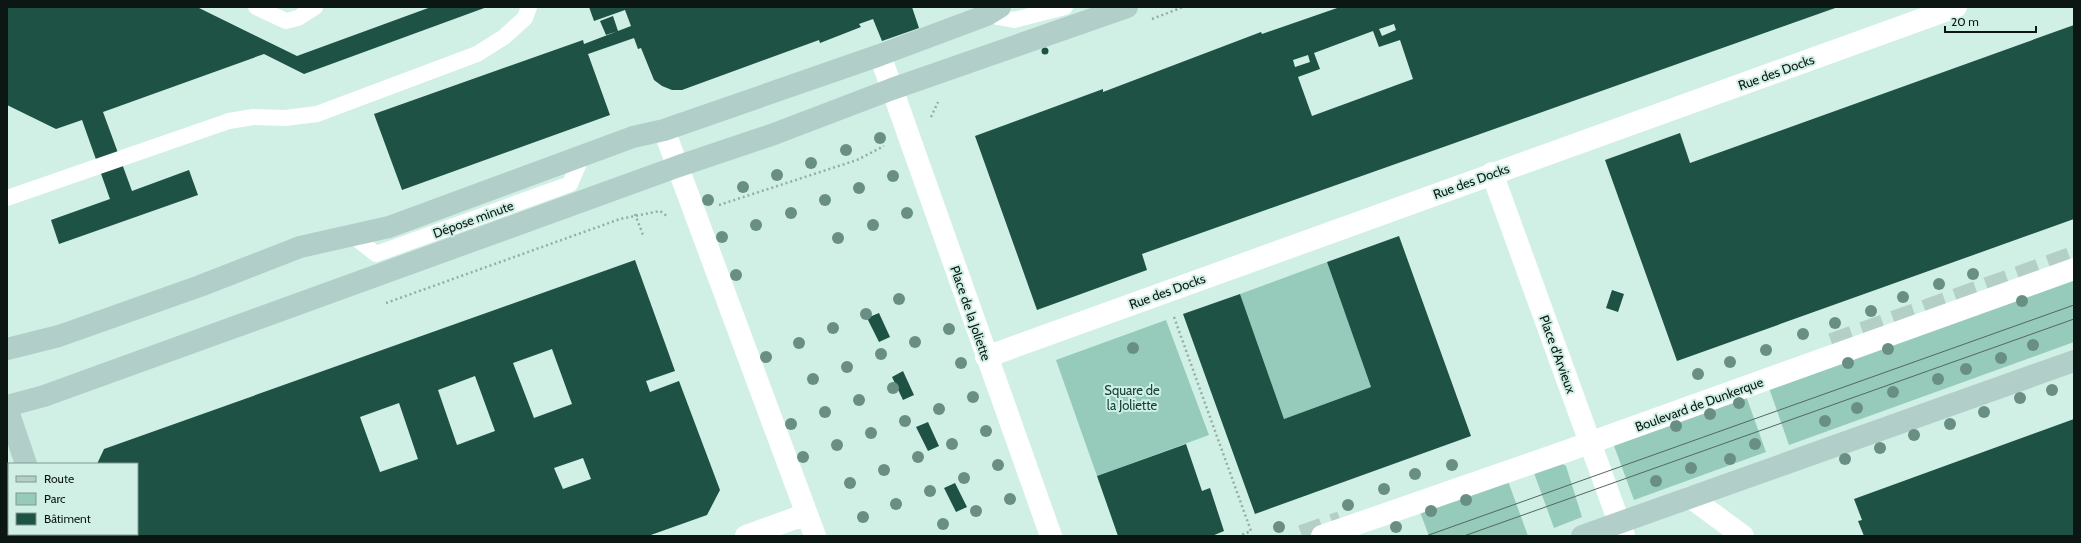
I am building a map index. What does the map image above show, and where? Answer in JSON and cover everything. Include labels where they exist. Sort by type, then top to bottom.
[{"type":"street","points":[[26,463],[7,407],[44,396],[679,166],[774,134],[892,90],[1127,7]]},
{"type":"street","name":"Rue des Docks","points":[[986,357],[1492,173],[1956,7]]},
{"type":"street","points":[[7,349],[59,336],[200,286],[300,248],[389,227],[633,137],[664,130],[880,55],[994,11]]},
{"type":"street","name":"Place de la Joliette","points":[[880,55],[986,357],[1051,536]]},
{"type":"street","points":[[664,130],[679,166],[815,536]]},
{"type":"street","name":"Place d'Arvieux","points":[[1492,173],[1622,529]]},
{"type":"street","name":"Boulevard de Dunkerque","points":[[1322,536],[2074,269]]},
{"type":"street","points":[[1582,536],[1622,529],[1690,497],[2074,361]]},
{"type":"street","points":[[1690,497],[1743,536]]},
{"type":"street","points":[[746,536],[807,514]]},
{"type":"lane","points":[[256,7],[286,22],[298,18],[315,7]]},
{"type":"lane","points":[[7,198],[229,121],[253,117],[286,118],[318,114],[477,54],[504,37],[525,18],[529,7]]},
{"type":"lane","points":[[994,11],[1014,20],[1065,7]]},
{"type":"path","points":[[929,123],[940,98]]},
{"type":"path","points":[[712,207],[857,160],[887,144]]},
{"type":"path","points":[[633,208],[643,235]]},
{"type":"path","points":[[635,215],[660,211],[671,219]]},
{"type":"path","points":[[1165,292],[1251,531],[1238,536]]},
{"type":"green space","points":[[1327,262],[1371,387],[1284,419],[1240,294]]},
{"type":"green space","points":[[2074,280],[2074,342],[1789,445],[1769,388]]},
{"type":"green space","name":"Square de la Joliette","points":[[1166,320],[1209,435],[1097,476],[1056,360]]},
{"type":"green space","points":[[1746,396],[1766,452],[1634,500],[1613,443]]},
{"type":"green space","points":[[1561,463],[1566,466],[1582,517],[1554,528],[1534,473]]},
{"type":"green space","points":[[1508,481],[1528,536],[1429,536],[1420,512]]},
{"type":"building","points":[[7,7],[197,7],[297,56],[431,7],[487,7],[304,74],[264,54],[103,112],[132,191],[189,170],[198,195],[59,244],[51,220],[110,199],[82,120],[56,129],[7,105]]},
{"type":"building","points":[[589,7],[912,7],[919,28],[882,41],[873,19],[859,24],[861,27],[820,43],[819,40],[682,90],[672,90],[662,86],[654,80],[641,48],[638,49],[634,38],[588,54],[610,115],[402,190],[374,114],[583,40],[584,44],[631,26],[625,10],[594,21]]},
{"type":"building","points":[[1340,7],[1838,7],[1142,254],[1147,270],[1037,310],[975,136],[1103,89],[1103,92],[1261,32],[1262,34]],"holes":[[[1394,24],[1396,30],[1382,36],[1379,29]],[[1373,31],[1379,47],[1400,40],[1413,79],[1312,116],[1298,77],[1320,69],[1314,53]],[[1308,55],[1310,62],[1295,67],[1293,60]]]},
{"type":"building","points":[[613,16],[618,31],[606,35],[600,21]]},
{"type":"building","points":[[2074,25],[2074,219],[1677,361],[1605,160],[1680,133],[1690,163]]},
{"type":"building","points":[[1045,47],[1048,48],[1048,54],[1045,55],[1042,54],[1041,51],[1042,48]]},
{"type":"building","points":[[1399,236],[1471,436],[1255,514],[1183,314],[1240,294],[1284,419],[1371,387],[1327,262]]},
{"type":"building","points":[[635,260],[675,371],[646,381],[650,392],[679,381],[720,490],[707,515],[648,536],[110,536],[138,535],[138,463],[97,463],[104,449]],"holes":[[[552,349],[572,404],[534,418],[513,363]],[[475,376],[495,431],[457,445],[438,390]],[[399,403],[418,459],[380,472],[360,417]],[[583,458],[591,479],[563,489],[554,468]]]},
{"type":"building","points":[[1612,290],[1624,294],[1618,312],[1606,308]]},
{"type":"building","points":[[879,313],[890,337],[879,342],[867,318]]},
{"type":"building","points":[[903,371],[914,395],[903,400],[892,377]]},
{"type":"building","points":[[2074,419],[2074,536],[1864,536],[1858,521],[1862,520],[1854,499]]},
{"type":"building","points":[[928,422],[939,446],[928,451],[916,427]]},
{"type":"building","points":[[1186,444],[1202,491],[1210,488],[1224,531],[1212,536],[1118,536],[1097,476]]},
{"type":"building","points":[[955,483],[967,507],[956,512],[944,488]]},
{"type":"tunnel","points":[[1832,344],[2074,257]]},
{"type":"tunnel","points":[[1302,536],[1341,522]]},
{"type":"tram line","points":[[1426,536],[2074,305]]},
{"type":"tram line","points":[[1464,536],[2074,319]]}]
